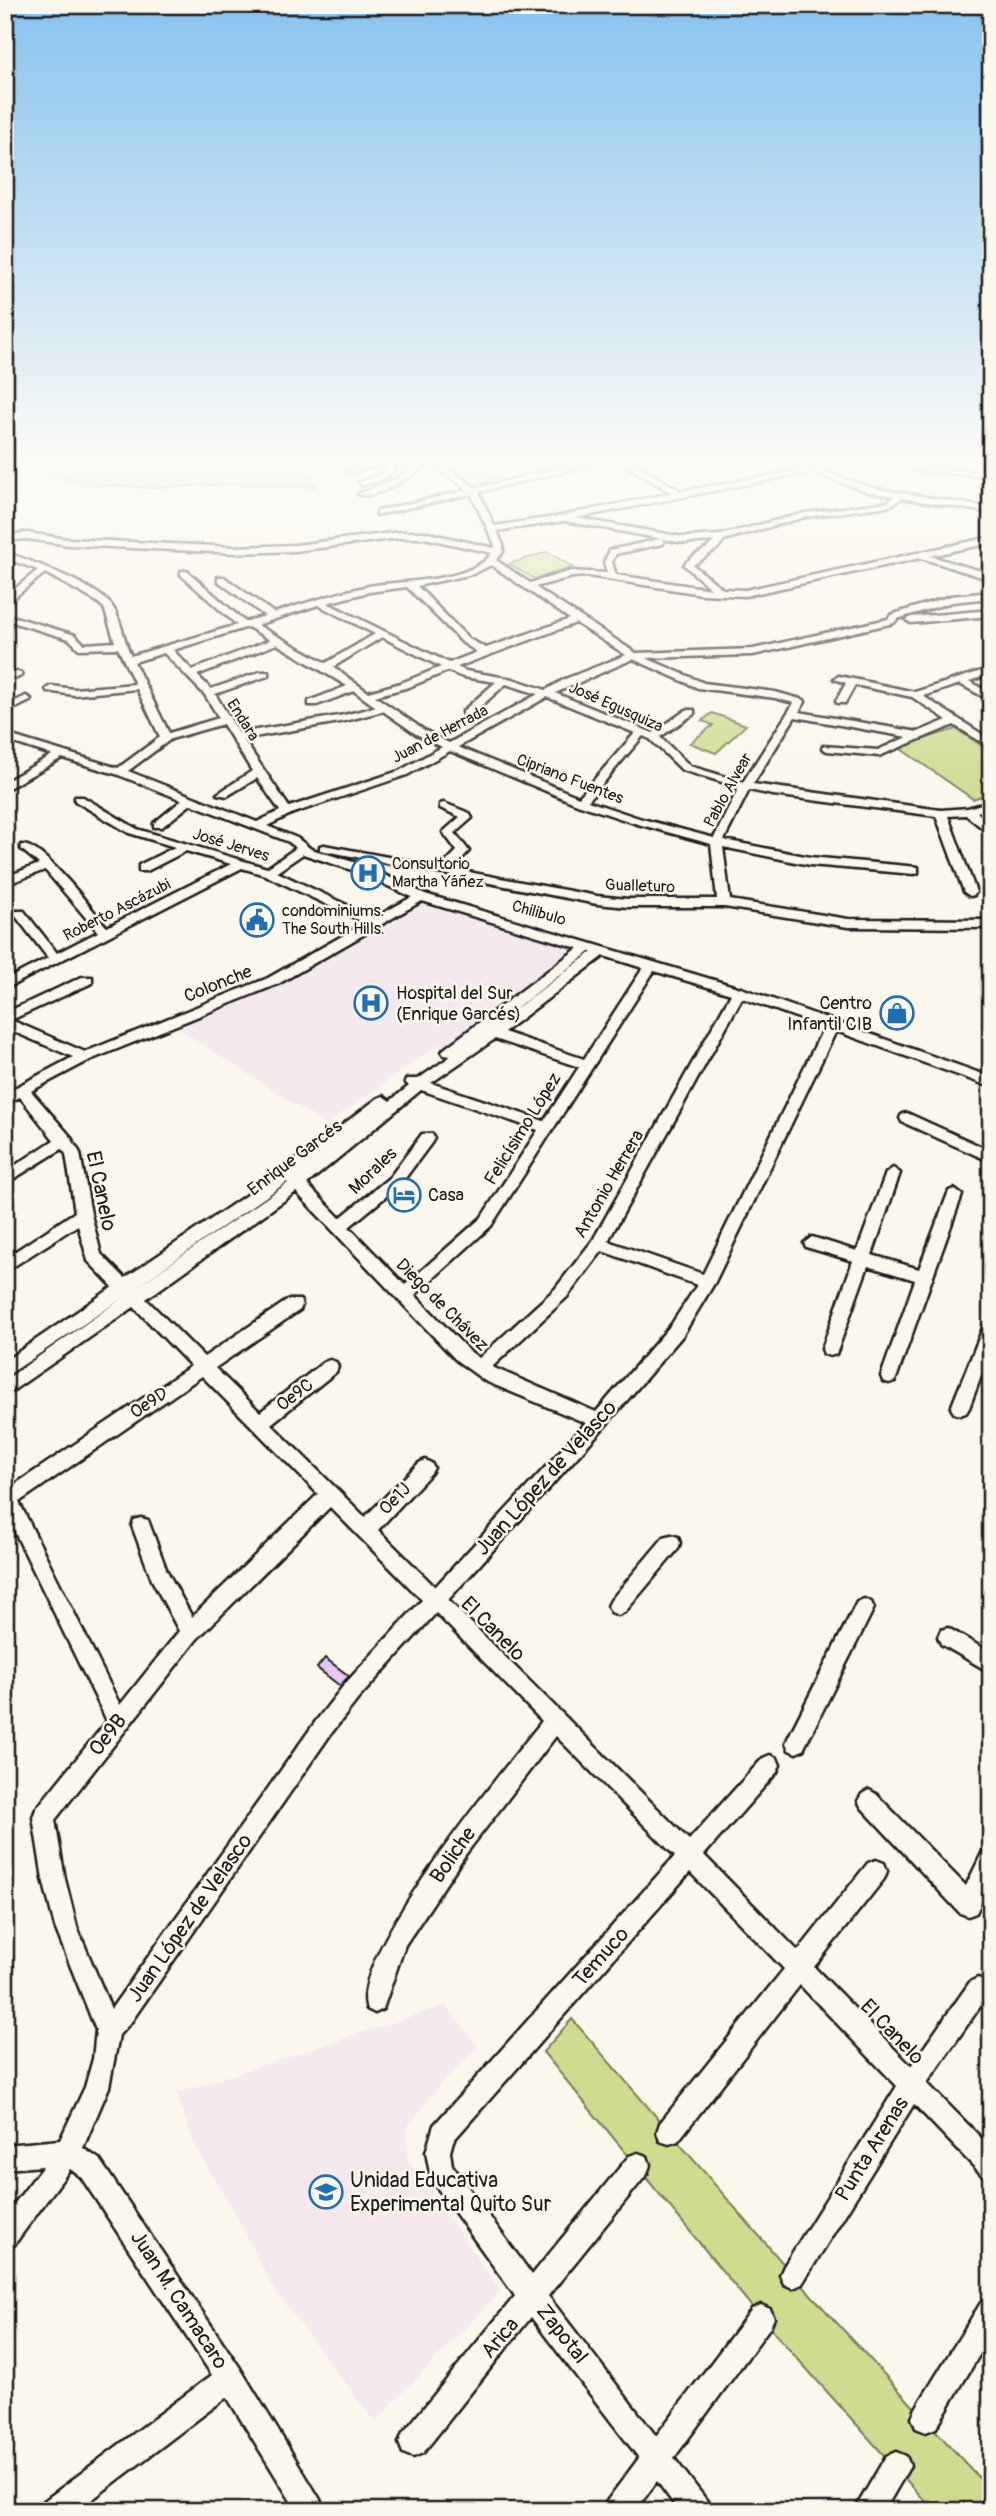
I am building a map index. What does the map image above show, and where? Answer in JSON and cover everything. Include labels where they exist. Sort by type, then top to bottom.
[{"type":"street","points":[[5,602],[34,577]]},
{"type":"street","points":[[59,577],[105,603],[113,615],[121,645],[166,737]]},
{"type":"street","name":"Cipriano Fuentes","points":[[189,577],[247,625],[326,667],[383,708],[451,748],[581,802],[638,821],[717,842],[810,861],[915,870]]},
{"type":"street","points":[[129,660],[318,602],[409,583],[452,577]]},
{"type":"street","points":[[516,577],[631,656],[753,652],[891,621],[991,613]]},
{"type":"street","points":[[529,586],[562,577]]},
{"type":"street","points":[[621,577],[722,593],[764,590],[822,577]]},
{"type":"street","points":[[703,577],[722,593]]},
{"type":"street","points":[[220,579],[274,617]]},
{"type":"street","points":[[409,583],[466,641],[485,652]]},
{"type":"street","points":[[891,621],[894,617],[951,599],[991,595]]},
{"type":"street","name":"José Egusquiza","points":[[318,602],[466,675],[504,680],[546,693],[654,737],[686,768],[745,787],[941,813],[969,811],[991,804]]},
{"type":"street","points":[[5,617],[72,637],[82,647],[121,645]]},
{"type":"street","points":[[368,695],[405,685],[485,652],[576,620]]},
{"type":"street","points":[[326,667],[382,634]]},
{"type":"street","points":[[191,674],[278,640]]},
{"type":"street","name":"Endara","points":[[166,649],[209,693],[234,737],[287,812]]},
{"type":"street","name":"Juan de Herrada","points":[[258,826],[287,812],[378,783],[451,748],[546,693],[631,656]]},
{"type":"street","name":"Pablo Alvear","points":[[631,656],[692,684],[800,702],[745,787],[717,842],[724,903]]},
{"type":"street","points":[[915,696],[991,671]]},
{"type":"street","points":[[5,672],[17,675]]},
{"type":"street","points":[[209,693],[264,674]]},
{"type":"street","points":[[839,679],[915,696],[991,746]]},
{"type":"street","points":[[467,713],[504,680]]},
{"type":"street","points":[[960,680],[991,698]]},
{"type":"street","points":[[841,701],[852,682]]},
{"type":"street","points":[[51,689],[79,692],[141,686]]},
{"type":"street","points":[[313,703],[355,687]]},
{"type":"street","points":[[5,710],[26,699]]},
{"type":"street","points":[[234,737],[345,718],[383,708]]},
{"type":"street","points":[[654,737],[690,712]]},
{"type":"street","points":[[793,714],[922,737]]},
{"type":"street","points":[[120,772],[166,737],[224,720]]},
{"type":"street","points":[[827,748],[879,753],[922,737],[954,721]]},
{"type":"street","points":[[581,802],[641,732]]},
{"type":"street","name":"Chilibulo","points":[[5,737],[120,772],[258,826],[421,897],[652,964],[991,1082]]},
{"type":"street","points":[[5,787],[61,754]]},
{"type":"street","points":[[223,794],[258,772]]},
{"type":"street","name":"José Jerves","points":[[79,799],[133,831],[269,872],[373,923]]},
{"type":"street","points":[[158,825],[190,799]]},
{"type":"street","points":[[442,872],[463,851],[449,832],[466,818],[465,815],[444,806]]},
{"type":"street","points":[[969,811],[991,832]]},
{"type":"street","points":[[941,813],[970,892]]},
{"type":"street","points":[[269,872],[298,845]]},
{"type":"street","name":"Gualleturo","points":[[298,845],[597,900],[724,903],[797,917],[848,923],[991,924]]},
{"type":"street","points":[[26,847],[47,865],[105,933]]},
{"type":"street","points":[[143,869],[185,847]]},
{"type":"street","name":"Roberto Ascázubi","points":[[5,985],[242,863]]},
{"type":"street","points":[[5,881],[47,865]]},
{"type":"street","name":"Colonche","points":[[14,1094],[85,1057],[273,981],[421,897]]},
{"type":"street","points":[[20,914],[55,959]]},
{"type":"street","name":"Enrique Garcés","points":[[5,1389],[128,1294],[292,1179],[596,948]]},
{"type":"street","name":"Felicísimo López","points":[[404,1295],[486,1222],[652,964]]},
{"type":"street","points":[[5,1020],[88,980]]},
{"type":"street","name":"Antonio Herrera","points":[[479,1369],[561,1293],[599,1244],[738,992]]},
{"type":"street","points":[[5,1020],[85,1057]]},
{"type":"street","name":"Juan López de Velasco","points":[[108,2030],[123,2014],[351,1692],[599,1421],[677,1330],[707,1282],[832,1025]]},
{"type":"street","points":[[486,1031],[586,1065]]},
{"type":"street","points":[[415,1083],[546,1127]]},
{"type":"street","name":"El Canelo","points":[[14,1094],[65,1140],[73,1153],[83,1214],[94,1257],[691,1857],[991,2166]]},
{"type":"street","points":[[907,1118],[991,1157]]},
{"type":"street","name":"Morales","points":[[340,1227],[395,1181],[427,1138]]},
{"type":"street","points":[[5,1179],[65,1140]]},
{"type":"street","points":[[830,1349],[893,1173]]},
{"type":"street","name":"Diego de Chávez","points":[[292,1179],[479,1369],[599,1421]]},
{"type":"street","points":[[889,1376],[954,1195]]},
{"type":"street","points":[[5,1266],[83,1214]]},
{"type":"street","points":[[812,1243],[925,1277]]},
{"type":"street","points":[[599,1244],[707,1282]]},
{"type":"street","name":"Enrique Garcés","points":[[5,1370],[128,1294]]},
{"type":"street","name":"Oe9D","points":[[7,1498],[294,1305]]},
{"type":"street","points":[[960,1408],[991,1328]]},
{"type":"street","name":"Oe9C","points":[[259,1423],[330,1367]]},
{"type":"street","name":"Oe1J","points":[[365,1530],[425,1468]]},
{"type":"street","name":"Oe9B","points":[[108,2030],[66,1927],[44,1816],[190,1632],[330,1494]]},
{"type":"street","points":[[7,1498],[118,1722]]},
{"type":"street","points":[[141,1526],[159,1574],[190,1632]]},
{"type":"street","points":[[618,1606],[671,1544]]},
{"type":"street","points":[[796,1743],[864,1608]]},
{"type":"street","points":[[948,1637],[991,1664]]},
{"type":"street","name":"Boliche","points":[[375,2001],[389,1953],[397,1937],[457,1847],[554,1722]]},
{"type":"street","name":"Temuco","points":[[438,2152],[443,2134],[770,1765]]},
{"type":"street","points":[[869,1801],[968,1905],[991,1859]]},
{"type":"street","points":[[669,2132],[876,1871]]},
{"type":"street","name":"Punta Arenas","points":[[793,2275],[911,2086],[978,1990]]},
{"type":"street","points":[[5,2236],[68,2152],[98,2086],[107,2054],[108,2030]]},
{"type":"street","points":[[5,2157],[68,2152]]},
{"type":"street","name":"Juan M. Camacaro","points":[[68,2152],[90,2168],[101,2181],[230,2378],[310,2509]]},
{"type":"street","name":"Zapotal","points":[[438,2152],[440,2170],[533,2298],[698,2511]]},
{"type":"street","name":"Arica","points":[[413,2443],[638,2165]]},
{"type":"street","points":[[926,2418],[991,2310]]},
{"type":"street","points":[[617,2511],[761,2318]]},
{"type":"street","points":[[54,2511],[230,2378]]},
{"type":"street","points":[[868,2511],[895,2466]]},
{"type":"shaded area","name":"Hospital del Sur (Enrique Garcés)","points":[[421,905],[583,949],[447,1048],[439,1044],[326,1125],[176,1027],[292,979]]},
{"type":"shaded area","name":"Unidad Educativa Experimental Quito Sur","points":[[446,2005],[479,2047],[437,2088],[407,2128],[408,2160],[501,2291],[375,2422],[272,2287],[244,2230],[193,2142],[177,2093]]},
{"type":"green space","points":[[712,713],[746,725],[716,753],[690,743],[713,725],[702,721]]},
{"type":"green space","points":[[956,729],[991,752],[991,793],[973,799],[898,747]]},
{"type":"green space","points":[[572,2019],[793,2275],[991,2491],[991,2511],[934,2511],[761,2318],[543,2052]]},
{"type":"building","points":[[325,1658],[349,1676],[340,1686],[317,1668]]},
{"type":"place","name":"Consultorio Martha Yáñez","points":[[368,873]]},
{"type":"place","name":"condominiums. The South Hills.","points":[[257,920]]},
{"type":"place","name":"Hospital del Sur (Enrique Garcés)","points":[[371,1003]]},
{"type":"place","name":"Centro Infantil CIB","points":[[897,1013]]},
{"type":"place","name":"Casa","points":[[404,1195]]},
{"type":"place","name":"Unidad Educativa Experimental Quito Sur","points":[[326,2192]]}]
